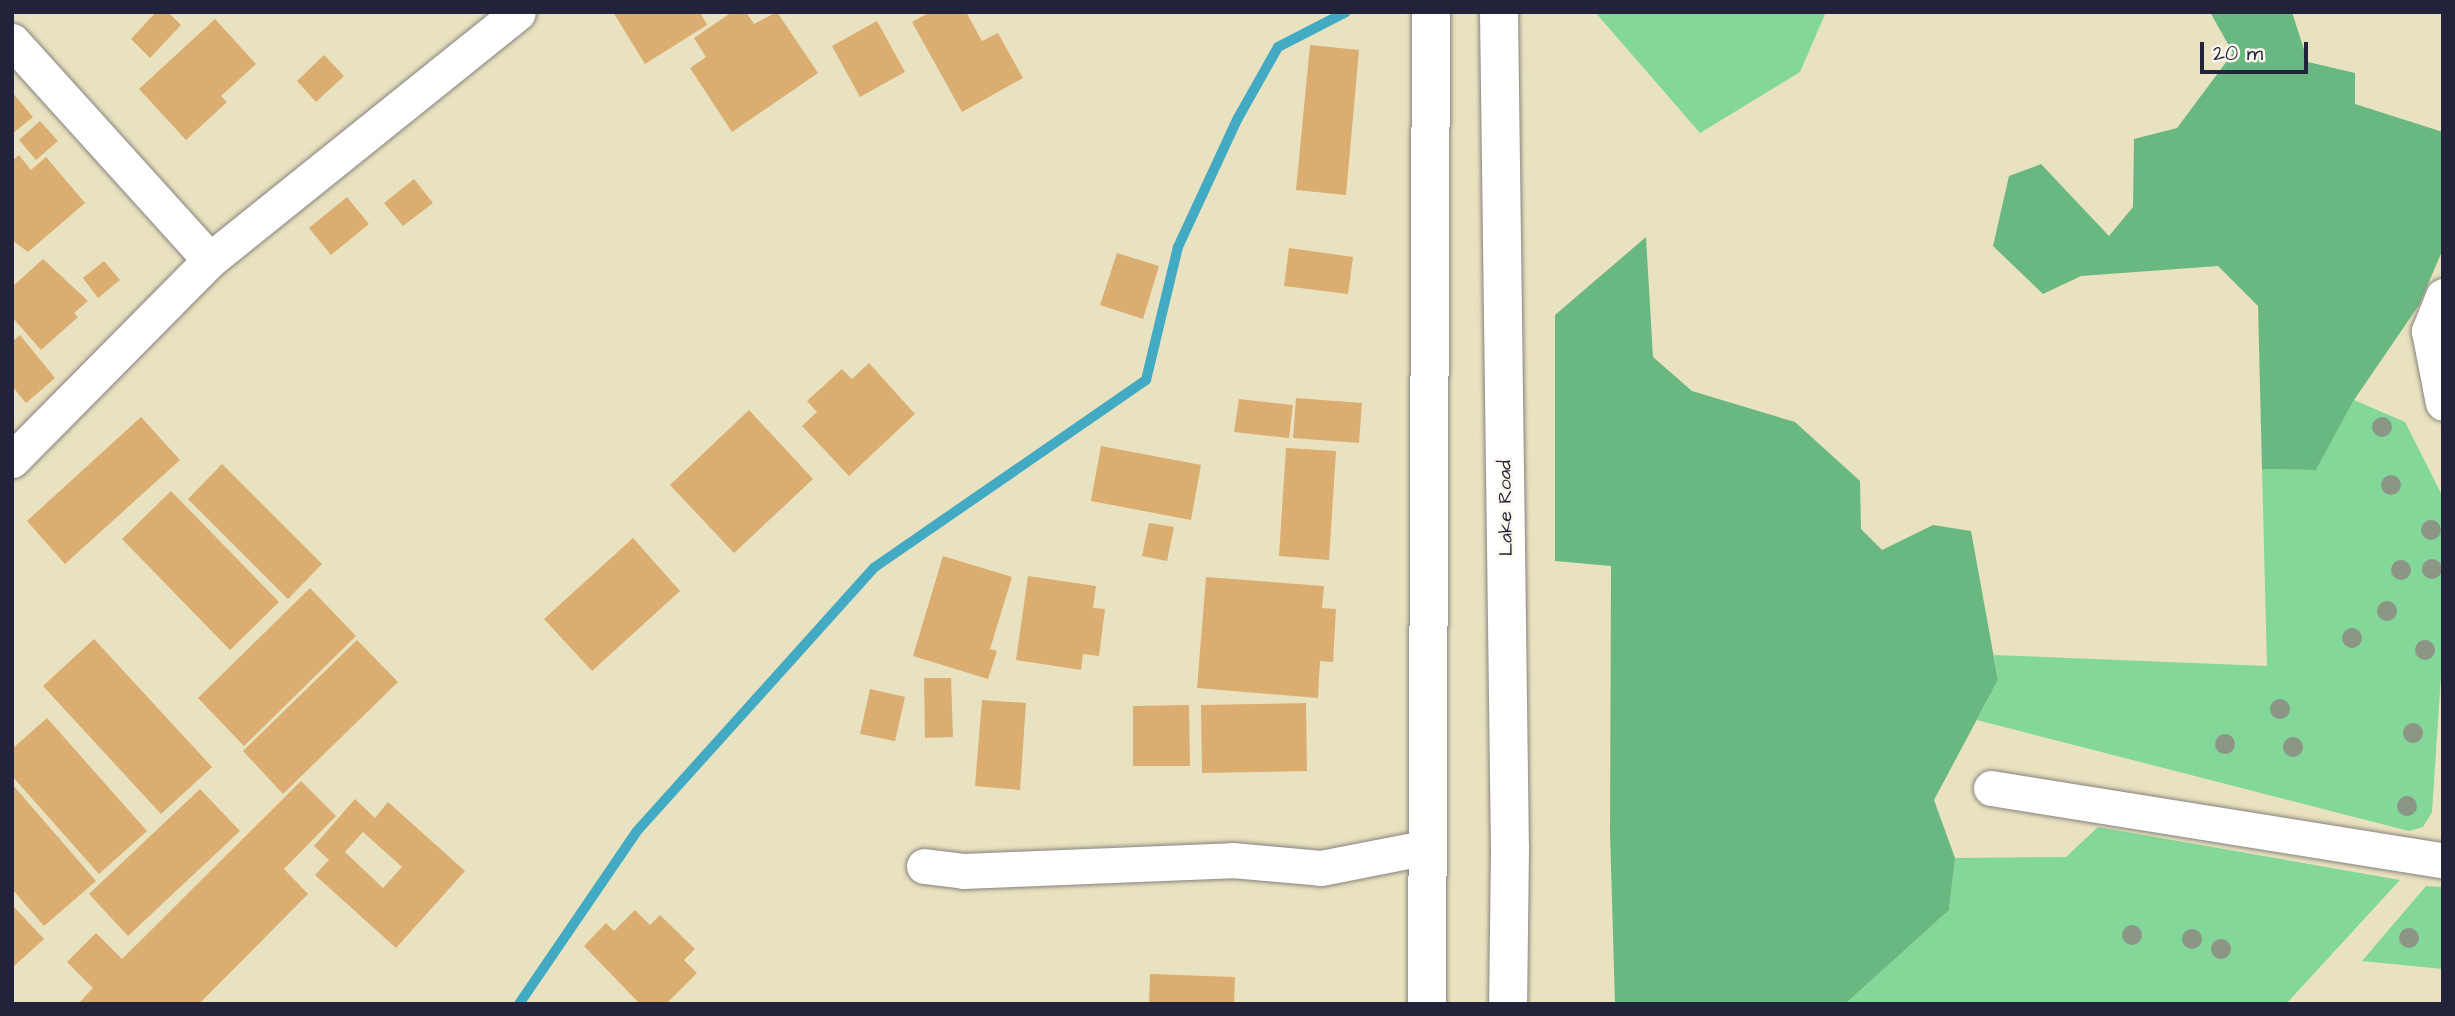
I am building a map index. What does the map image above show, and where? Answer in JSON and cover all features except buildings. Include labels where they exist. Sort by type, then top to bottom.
[{"type":"main road","points":[[1427,1004],[1431,12]]},
{"type":"main road","name":"Lake Road","points":[[1499,12],[1510,848],[1508,1004]]},
{"type":"street","points":[[12,460],[210,260],[518,12]]},
{"type":"street","points":[[12,41],[210,260]]},
{"type":"street","points":[[2443,296],[2429,331],[2443,403]]},
{"type":"street","points":[[1991,788],[2442,853]]},
{"type":"street","points":[[924,866],[963,871],[1232,860],[1321,868],[1428,846]]},
{"type":"green space","points":[[1595,12],[1826,12],[1800,72],[1700,133]]},
{"type":"green space","points":[[2210,12],[2292,12],[2308,62],[2355,73],[2355,104],[2443,132],[2443,249],[2419,305],[2354,400],[2316,470],[2262,469],[2258,306],[2218,266],[2081,276],[2043,294],[1993,246],[2009,176],[2041,164],[2109,236],[2133,207],[2134,139],[2177,128],[2233,53]]},
{"type":"green space","points":[[1646,237],[1653,357],[1692,391],[1795,422],[1860,481],[1861,529],[1882,550],[1933,525],[1971,531],[1998,680],[1934,800],[1955,858],[1949,910],[1845,1004],[1615,1004],[1610,832],[1611,566],[1555,561],[1555,315]]},
{"type":"green space","points":[[2354,400],[2405,422],[2443,497],[2443,646],[2432,812],[2423,827],[2409,831],[1977,720],[1998,680],[1994,655],[2267,666],[2262,469],[2316,470]]},
{"type":"green space","points":[[2098,827],[2400,880],[2286,1004],[1845,1004],[1949,910],[1955,858],[2066,857]]},
{"type":"green space","points":[[2426,886],[2443,887],[2443,969],[2362,961]]},
{"type":"waterway","points":[[519,1004],[637,831],[875,567],[1146,380],[1178,247],[1238,118],[1278,47],[1346,12]]}]
